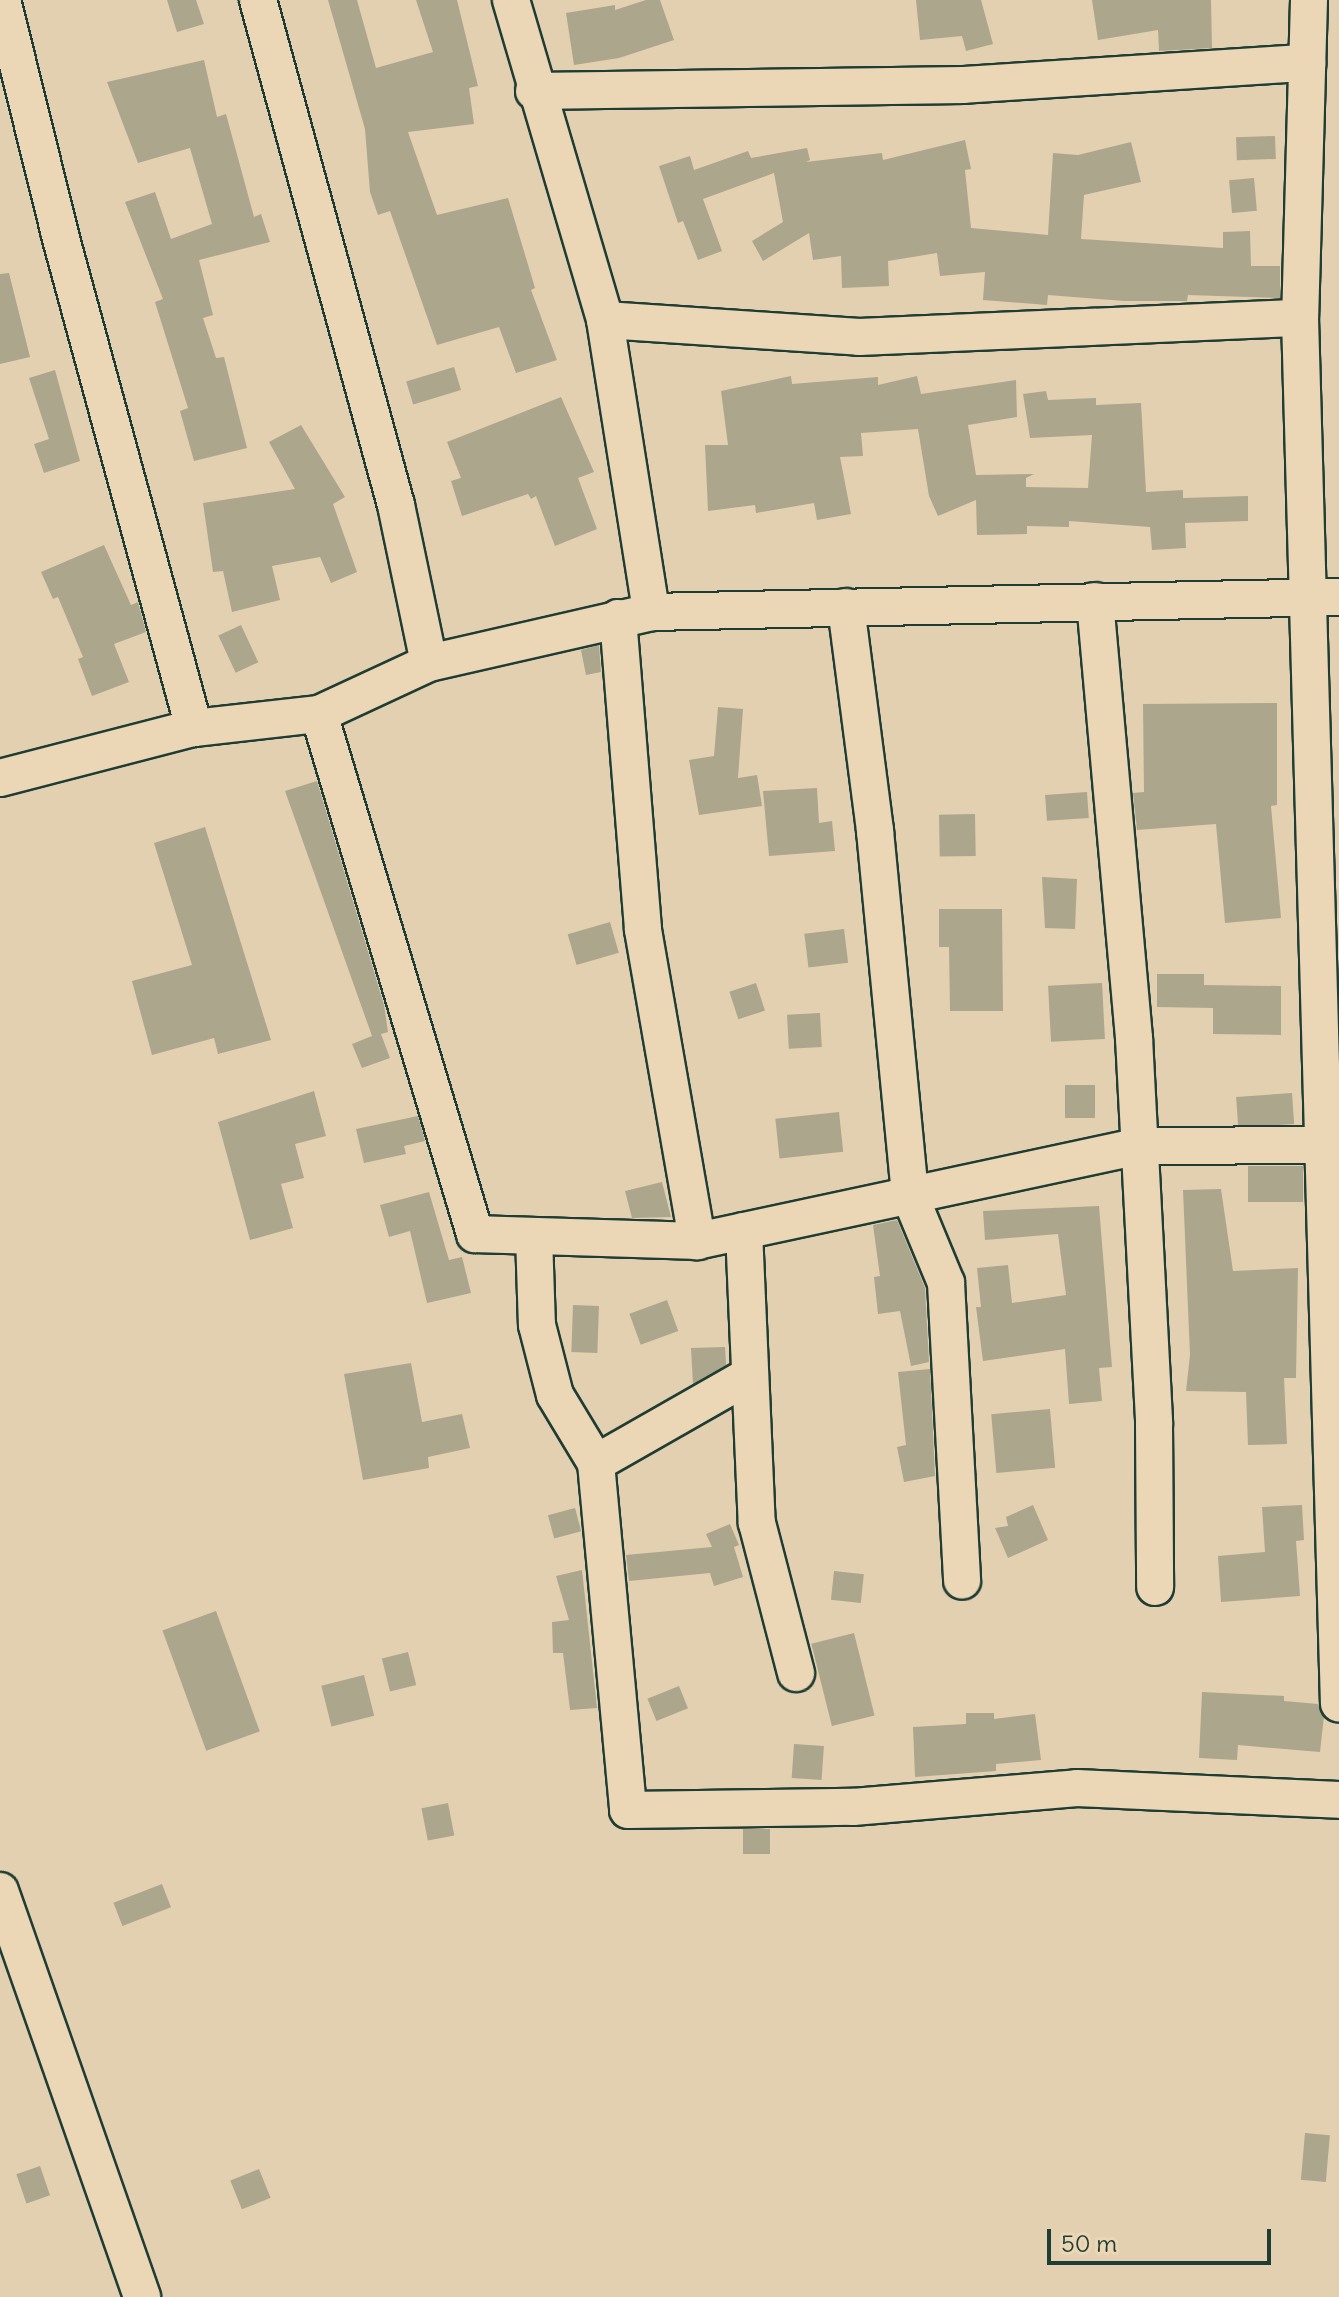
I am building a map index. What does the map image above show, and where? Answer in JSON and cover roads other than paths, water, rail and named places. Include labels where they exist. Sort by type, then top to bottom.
[{"type":"street","points":[[2,0],[60,235],[194,728]]},
{"type":"street","points":[[258,0],[396,505],[429,663]]},
{"type":"street","points":[[511,0],[534,91],[605,320],[634,615],[643,930],[697,1241]]},
{"type":"street","points":[[1309,0],[1300,318],[1324,596],[1339,1703]]},
{"type":"street","points":[[534,91],[963,85],[1307,63]]},
{"type":"street","points":[[605,320],[859,337],[1300,318]]},
{"type":"street","points":[[0,778],[194,728],[319,714],[429,663],[634,615],[1324,596]]},
{"type":"street","points":[[1095,601],[1140,1146],[1154,1424],[1155,1587]]},
{"type":"street","points":[[846,607],[875,831],[910,1196],[946,1283],[962,1581]]},
{"type":"street","points":[[319,714],[475,1234],[697,1241],[1140,1146],[1333,1145]]},
{"type":"street","points":[[744,1231],[757,1523],[796,1673]]},
{"type":"street","points":[[534,1236],[537,1325],[555,1395],[596,1463],[628,1810],[853,1807],[1077,1788],[1339,1800]]},
{"type":"street","points":[[596,1463],[750,1375]]},
{"type":"street","points":[[0,1891],[133,2293]]}]
